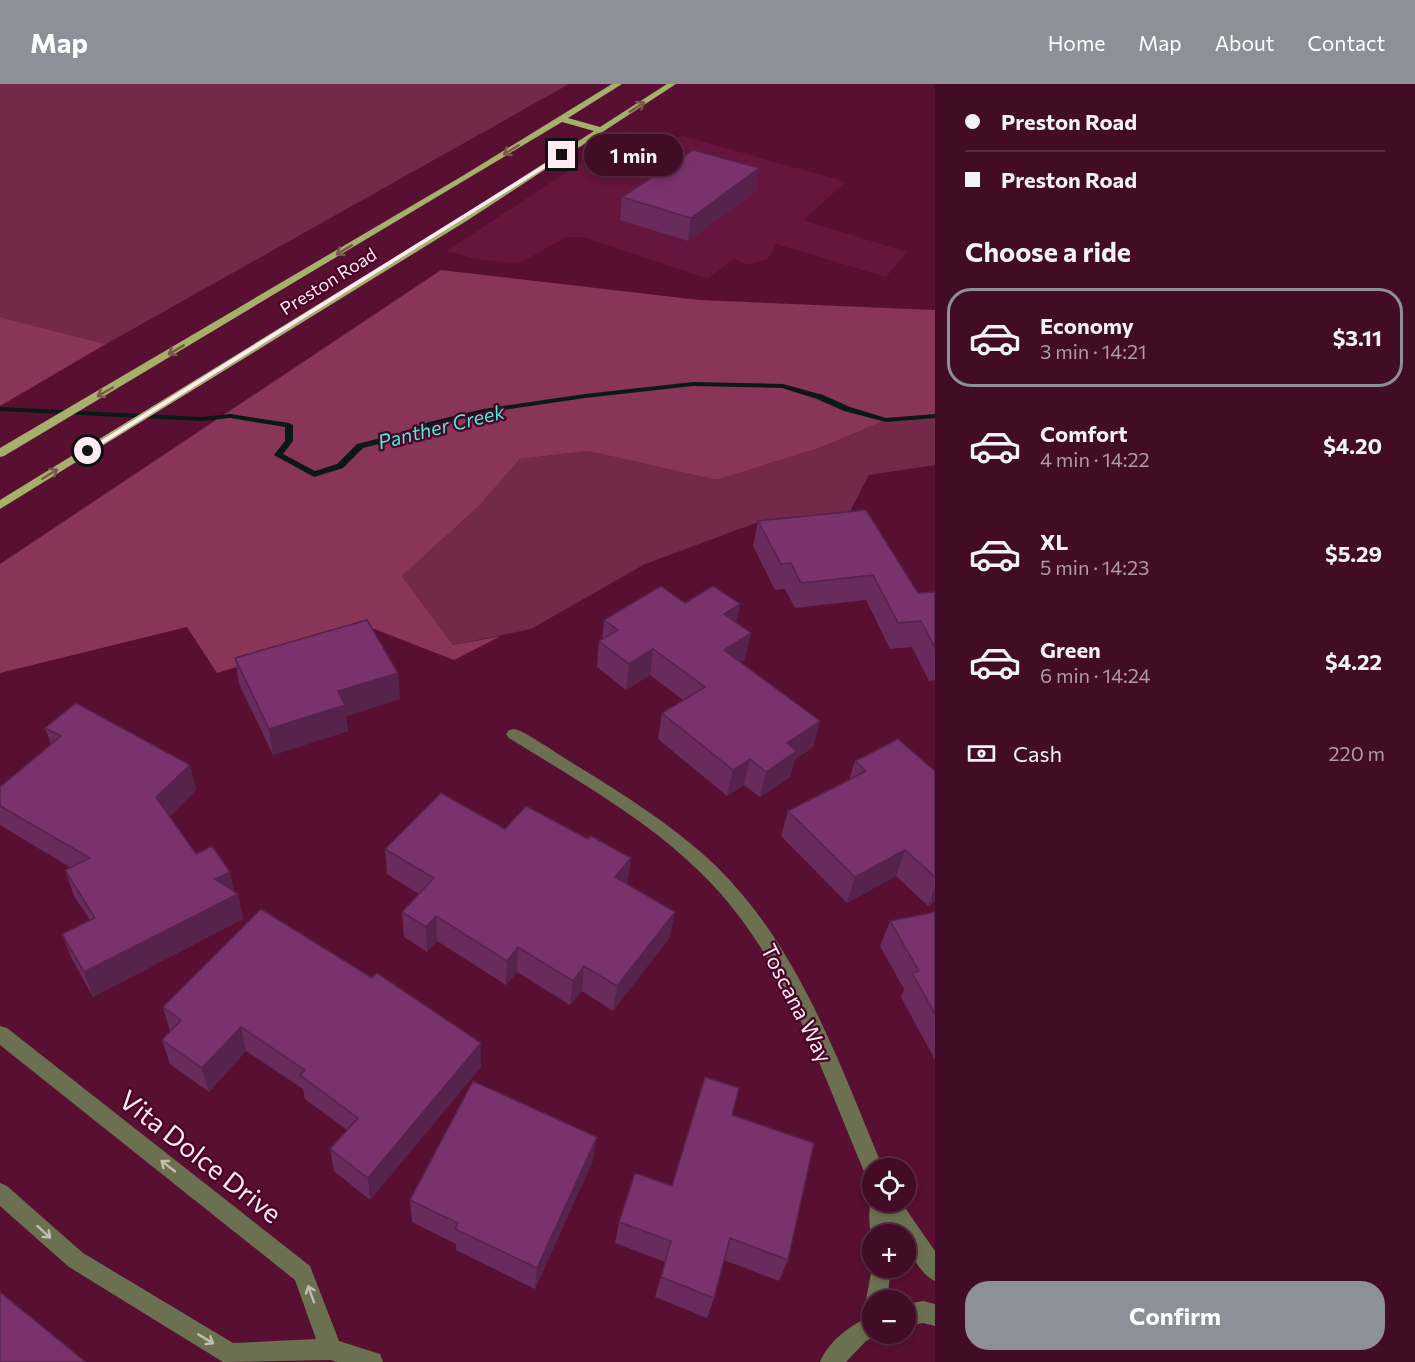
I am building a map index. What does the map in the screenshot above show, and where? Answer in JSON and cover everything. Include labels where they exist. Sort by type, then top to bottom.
[{"type":"main road","name":"Preston Road","points":[[0,453],[618,84]]},
{"type":"main road","name":"Preston Road","points":[[0,505],[465,218],[672,84]]},
{"type":"main road","points":[[561,119],[601,130]]},
{"type":"street","name":"Toscana Way","points":[[514,734],[668,835],[711,872],[742,906],[770,944],[794,986],[868,1158]]},
{"type":"street","name":"Vita Dolce Drive","points":[[0,1034],[303,1273],[328,1356]]},
{"type":"street","points":[[0,1193],[76,1260],[231,1354],[328,1356],[372,1362]]},
{"type":"street","points":[[897,1212],[935,1270]]},
{"type":"street","points":[[916,1313],[923,1312],[935,1315]]},
{"type":"street","points":[[831,1362],[862,1334]]},
{"type":"shaded area","points":[[0,84],[569,84],[106,344],[0,317]]},
{"type":"shaded area","points":[[630,130],[633,133],[661,141],[683,136],[846,182],[803,220],[907,252],[886,277],[776,244],[768,259],[746,265],[734,258],[708,279],[583,237],[566,237],[524,261],[512,263],[474,259],[447,251]]},
{"type":"shaded area","points":[[441,270],[699,300],[935,310],[935,416],[886,420],[822,447],[717,480],[588,451],[520,459],[478,507],[402,576],[453,645],[501,636],[454,660],[369,627],[217,673],[187,627],[0,673],[0,564]]},
{"type":"shaded area","points":[[0,317],[106,344],[0,406]]},
{"type":"shaded area","points":[[935,416],[935,465],[869,475],[847,517],[761,521],[645,564],[531,629],[453,645],[402,576],[478,507],[520,459],[588,451],[717,480],[822,447],[886,420]]},
{"type":"building","points":[[693,150],[759,168],[691,218],[622,197]]},
{"type":"building","points":[[866,510],[918,593],[935,592],[935,648],[921,621],[898,623],[873,575],[801,583],[791,563],[781,564],[758,521]]},
{"type":"building","points":[[661,586],[685,603],[713,586],[740,604],[724,614],[751,633],[724,650],[820,721],[787,743],[797,751],[766,772],[750,759],[733,770],[662,713],[705,687],[653,649],[629,664],[599,641],[618,630],[604,620]]},
{"type":"building","points":[[367,620],[398,673],[338,691],[345,705],[269,729],[235,658]]},
{"type":"building","points":[[76,703],[190,765],[156,797],[196,854],[212,846],[230,872],[215,879],[238,894],[84,972],[62,934],[95,918],[65,870],[90,858],[0,806],[0,787],[61,736],[45,728]]},
{"type":"building","points":[[898,739],[935,771],[935,877],[905,850],[855,877],[788,811],[866,771],[855,761]]},
{"type":"building","points":[[441,793],[505,829],[526,806],[588,839],[591,836],[631,858],[615,877],[675,912],[617,986],[584,966],[573,981],[518,947],[507,961],[436,916],[426,927],[402,912],[434,878],[385,849]]},
{"type":"building","points":[[261,909],[372,978],[377,973],[481,1043],[368,1178],[330,1149],[358,1118],[300,1075],[305,1070],[241,1027],[202,1068],[162,1040],[181,1020],[163,1007]]},
{"type":"building","points":[[935,912],[935,1014],[912,973],[919,971],[890,921]]},
{"type":"building","points":[[705,1077],[739,1088],[732,1115],[814,1143],[788,1260],[730,1238],[714,1298],[661,1277],[671,1241],[619,1222],[635,1173],[672,1186]]},
{"type":"building","points":[[473,1081],[597,1137],[537,1268],[455,1229],[458,1223],[410,1200]]},
{"type":"building","points":[[0,1292],[86,1362],[0,1362]]},
{"type":"waterway","name":"Panther Creek","points":[[0,409],[202,419],[230,416],[289,425],[289,441],[278,455],[314,474],[340,466],[360,446],[483,411],[585,396],[693,384],[783,386],[886,420],[935,416]]},
{"type":"route","points":[[88,451],[465,218],[562,155]]}]
